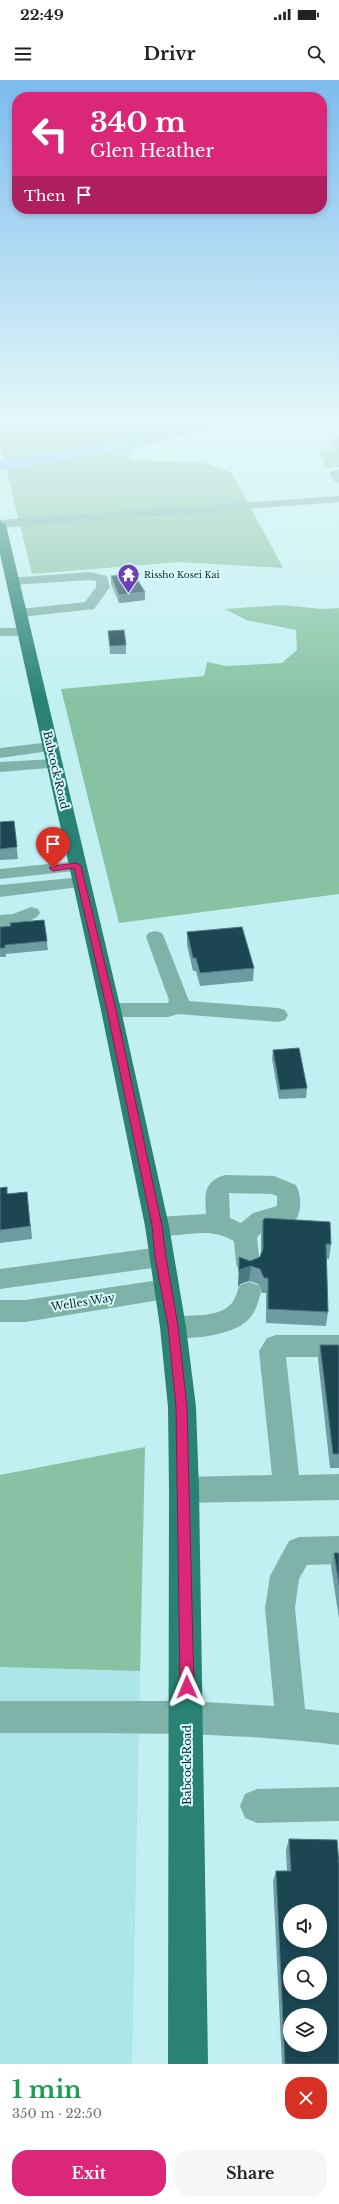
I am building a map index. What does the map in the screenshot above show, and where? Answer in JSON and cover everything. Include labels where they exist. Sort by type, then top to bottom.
[{"type":"main road","name":"Babcock Road","points":[[0,524],[13,581],[19,619],[53,755],[111,1010],[157,1226],[160,1257],[173,1326],[182,1407],[184,1490],[187,1717],[188,2064]]},
{"type":"street","points":[[0,524],[141,514]]},
{"type":"street","points":[[0,632],[19,619],[89,606],[102,587],[102,580],[90,576],[13,581]]},
{"type":"street","points":[[0,752],[53,755]]},
{"type":"street","points":[[0,766],[53,755]]},
{"type":"street","points":[[0,874],[79,874]]},
{"type":"street","points":[[0,891],[79,874]]},
{"type":"street","points":[[0,921],[16,919],[31,913]]},
{"type":"street","points":[[154,937],[180,1000],[177,1007]]},
{"type":"street","points":[[111,1010],[168,1010],[177,1007],[278,1015]]},
{"type":"street","points":[[218,1223],[217,1194],[219,1188],[225,1184],[274,1185],[288,1191],[289,1211],[283,1215],[257,1221],[245,1236],[248,1264]]},
{"type":"street","points":[[157,1226],[218,1223],[232,1227],[245,1236]]},
{"type":"street","points":[[0,1279],[160,1257]]},
{"type":"street","name":"Welles Way","points":[[0,1311],[25,1311],[166,1289]]},
{"type":"street","points":[[173,1326],[218,1324],[230,1319],[240,1312],[248,1301],[249,1292]]},
{"type":"street","points":[[287,1488],[272,1350],[276,1346],[339,1346]]},
{"type":"street","points":[[184,1490],[339,1487]]},
{"type":"street","points":[[291,1723],[280,1608],[285,1576],[298,1551],[339,1550]]},
{"type":"street","points":[[0,1717],[187,1717],[291,1723],[339,1729]]},
{"type":"street","points":[[257,1806],[339,1804]]},
{"type":"shaded area","points":[[145,1447],[132,2064],[0,2064],[0,1475]]},
{"type":"green space","points":[[17,514],[254,514],[283,568],[179,562],[32,574]]},
{"type":"green space","points":[[281,605],[322,609],[339,608],[339,894],[119,923],[61,689],[204,676],[207,662],[226,666],[282,663],[297,650],[296,630],[246,620],[225,609]]},
{"type":"green space","points":[[145,1447],[140,1671],[0,1667],[0,1475]]},
{"type":"building","points":[[134,574],[145,592],[119,595],[111,576]]},
{"type":"building","points":[[124,630],[126,645],[110,646],[108,631]]},
{"type":"building","points":[[14,821],[17,847],[0,849],[0,822]]},
{"type":"building","points":[[44,920],[47,941],[5,945],[5,948],[0,948],[0,927],[11,926],[10,923]]},
{"type":"building","points":[[242,927],[254,968],[200,973],[196,958],[193,958],[187,932]]},
{"type":"building","points":[[299,1048],[307,1088],[280,1090],[273,1050]]},
{"type":"building","points":[[7,1187],[7,1194],[27,1192],[30,1226],[0,1230],[0,1188]]},
{"type":"building","points":[[265,1218],[330,1222],[331,1244],[326,1244],[328,1312],[268,1309],[268,1278],[264,1278],[260,1269],[251,1266],[241,1269],[239,1272],[239,1257],[250,1261],[260,1257],[263,1249],[263,1220]]},
{"type":"building","points":[[320,1345],[339,1345],[339,1454],[333,1454]]},
{"type":"building","points":[[334,1553],[339,1553],[339,1585]]},
{"type":"building","points":[[289,1839],[337,1840],[339,1864],[339,2064],[285,2064],[284,2052],[327,2052],[327,2008],[283,2008],[283,2021],[276,1871],[291,1871]]},
{"type":"place","name":"Rissho Kosei Kai","points":[[129,594]]},
{"type":"route","points":[[53,868],[77,866],[111,1010],[157,1226],[160,1257],[173,1326],[182,1407],[187,1687]]}]
